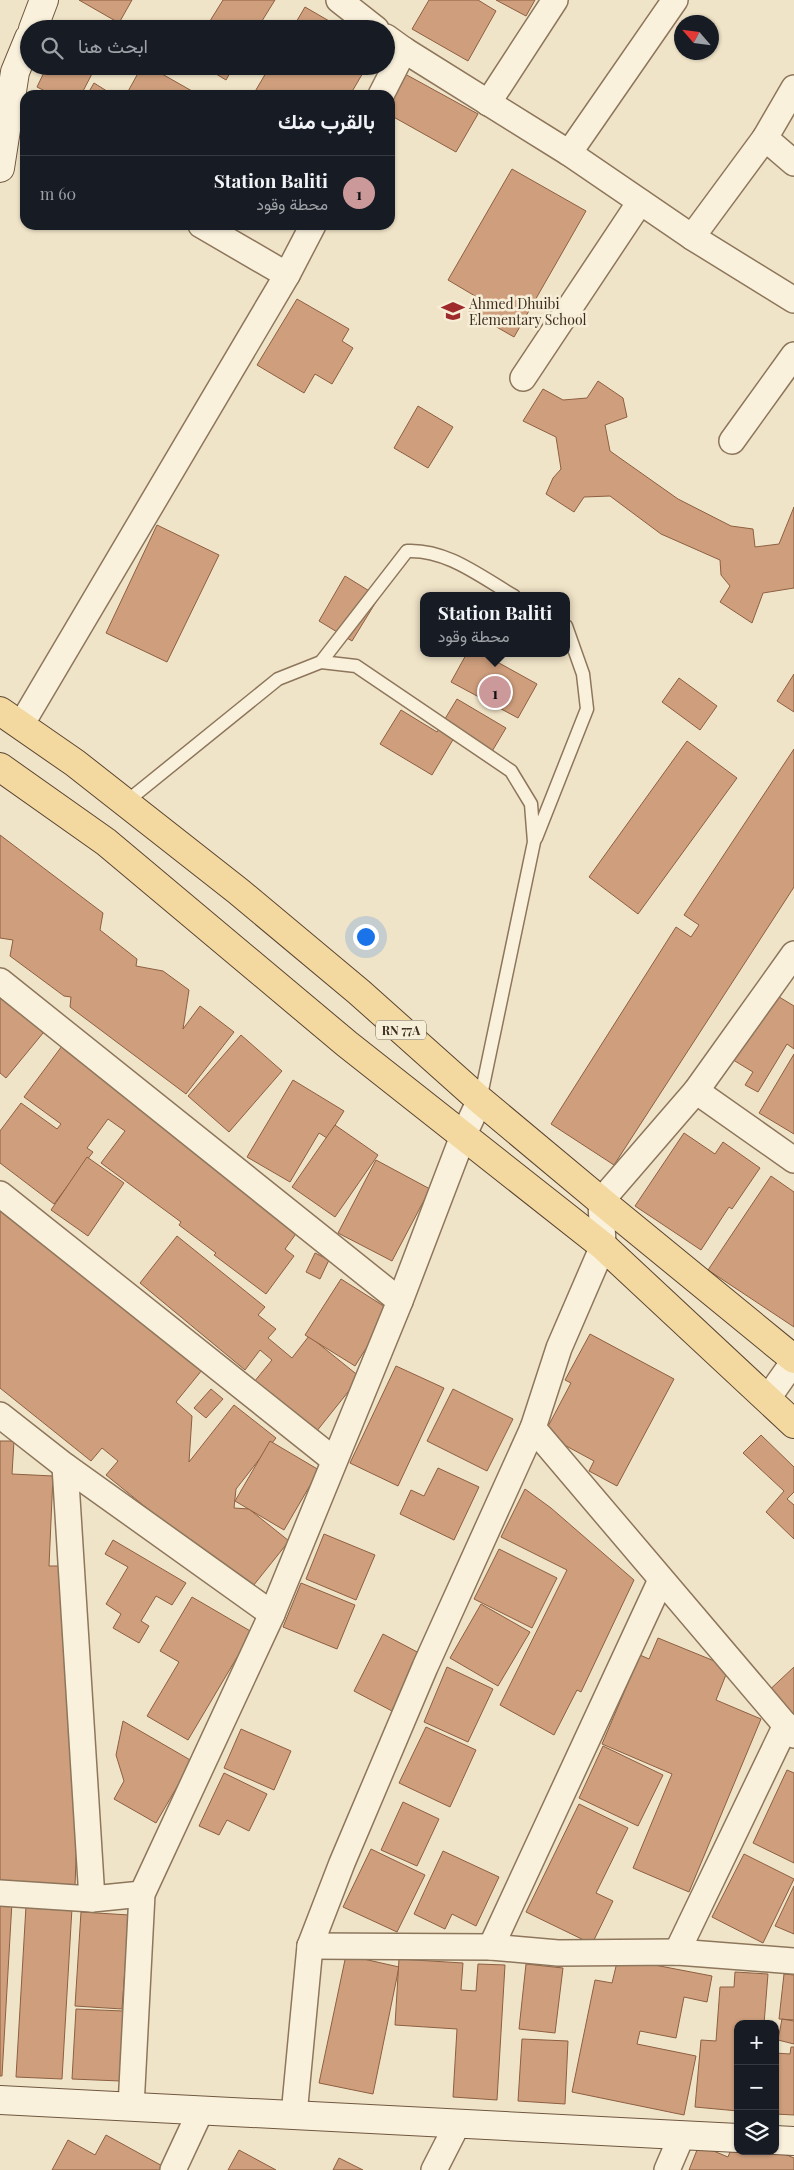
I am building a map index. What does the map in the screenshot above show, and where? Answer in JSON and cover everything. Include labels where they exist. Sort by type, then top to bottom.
[{"type":"main road","points":[[36,20],[44,0]]},
{"type":"main road","points":[[0,168],[17,118],[15,72],[20,60]]},
{"type":"main road","name":"RN 77A","points":[[11,718],[126,802],[238,891],[359,992],[480,1100],[794,1360]]},
{"type":"main road","points":[[0,767],[106,842],[347,1044],[602,1246],[794,1424]]},
{"type":"main road","points":[[0,2100],[734,2138]]},
{"type":"main road","points":[[779,2140],[794,2141]]},
{"type":"street","points":[[339,0],[365,20]]},
{"type":"street","points":[[488,103],[555,0]]},
{"type":"street","points":[[569,153],[675,0]]},
{"type":"street","points":[[395,44],[569,153],[692,237],[794,300]]},
{"type":"street","points":[[382,90],[386,75]]},
{"type":"street","points":[[692,237],[765,138],[794,88]]},
{"type":"street","points":[[765,138],[794,163]]},
{"type":"street","points":[[523,378],[640,202]]},
{"type":"street","points":[[210,230],[287,275]]},
{"type":"street","points":[[11,718],[287,275],[310,230]]},
{"type":"street","points":[[732,441],[794,355]]},
{"type":"street","points":[[294,2115],[310,1946],[342,1863],[426,1667],[533,1428],[559,1348],[602,1246],[601,1202],[696,1091],[794,954]]},
{"type":"street","points":[[0,981],[400,1300]]},
{"type":"street","points":[[696,1091],[794,1160]]},
{"type":"street","points":[[131,2107],[142,1894],[272,1614],[400,1300],[462,1136],[480,1100]]},
{"type":"street","points":[[0,1194],[334,1460]]},
{"type":"street","points":[[768,1398],[794,1360]]},
{"type":"street","points":[[0,1415],[66,1466],[272,1614]]},
{"type":"street","points":[[533,1428],[790,1730],[677,1952]]},
{"type":"street","points":[[66,1466],[92,1899]]},
{"type":"street","points":[[491,1947],[661,1580]]},
{"type":"street","points":[[0,1893],[92,1899],[142,1894]]},
{"type":"street","points":[[310,1946],[491,1947],[558,1953],[677,1952],[794,1961]]},
{"type":"street","points":[[173,2170],[201,2110]]},
{"type":"street","points":[[434,2170],[458,2124]]},
{"type":"street","points":[[667,2170],[682,2135]]},
{"type":"lane","points":[[321,662],[408,551],[425,550],[444,555],[507,592]]},
{"type":"lane","points":[[480,1100],[534,842],[586,709],[583,674],[570,637]]},
{"type":"lane","points":[[126,802],[278,679],[321,662],[356,666],[511,771],[531,804],[534,842]]},
{"type":"building","points":[[79,0],[132,0],[121,20],[114,20]]},
{"type":"building","points":[[223,0],[275,0],[263,20],[211,20]]},
{"type":"building","points":[[429,0],[478,0],[496,11],[468,61],[412,29]]},
{"type":"building","points":[[496,0],[535,0],[526,16]]},
{"type":"building","points":[[305,7],[327,20],[297,20]]},
{"type":"building","points":[[405,74],[478,114],[456,152],[395,118],[395,92]]},
{"type":"building","points":[[43,75],[91,75],[84,90],[43,90],[37,87]]},
{"type":"building","points":[[137,75],[164,75],[190,90],[129,90]]},
{"type":"building","points":[[218,75],[229,75],[226,80]]},
{"type":"building","points":[[265,75],[362,75],[353,90],[256,90]]},
{"type":"building","points":[[94,83],[105,90],[90,90]]},
{"type":"building","points":[[512,169],[586,211],[514,337],[467,310],[475,296],[448,280]]},
{"type":"building","points":[[297,299],[349,329],[342,341],[353,348],[332,384],[315,374],[304,393],[257,365]]},
{"type":"building","points":[[598,381],[623,398],[627,417],[605,425],[610,451],[678,499],[731,526],[753,529],[755,547],[779,544],[794,507],[794,588],[763,593],[752,623],[720,602],[730,586],[721,575],[720,560],[661,534],[610,496],[584,497],[574,512],[546,494],[553,478],[561,469],[556,437],[523,421],[543,389],[563,400],[587,398]]},
{"type":"building","points":[[418,406],[453,427],[428,468],[394,448]]},
{"type":"building","points":[[157,525],[219,555],[167,662],[106,633]]},
{"type":"building","points":[[345,576],[379,597],[352,641],[319,621]]},
{"type":"building","points":[[465,657],[488,657],[537,684],[518,718],[451,682]]},
{"type":"building","points":[[794,674],[794,712],[777,701]]},
{"type":"building","points":[[679,678],[717,706],[700,730],[662,702]]},
{"type":"building","points":[[457,699],[506,728],[488,758],[454,738],[432,775],[380,744],[401,710],[437,732]]},
{"type":"building","points":[[687,741],[737,778],[638,914],[589,877]]},
{"type":"building","points":[[794,749],[794,887],[614,1165],[551,1124],[676,927],[691,937],[699,925],[684,915]]},
{"type":"building","points":[[0,835],[103,913],[100,930],[137,959],[136,966],[163,971],[189,990],[183,1029],[200,1006],[234,1032],[186,1094],[70,1007],[71,997],[64,996],[10,956],[13,940],[0,938]]},
{"type":"building","points":[[0,988],[48,1027],[6,1078],[0,1073]]},
{"type":"building","points":[[771,992],[794,1006],[794,1049],[787,1044],[758,1092],[745,1085],[753,1072],[730,1058]]},
{"type":"building","points":[[241,1035],[282,1071],[229,1132],[188,1096]]},
{"type":"building","points":[[62,1046],[182,1136],[179,1140],[298,1231],[285,1249],[294,1256],[266,1294],[214,1255],[216,1253],[179,1225],[181,1222],[101,1163],[125,1131],[108,1119],[87,1148],[93,1152],[54,1204],[0,1163],[0,1131],[21,1103],[57,1129],[61,1124],[24,1097]]},
{"type":"building","points":[[794,1054],[794,1134],[759,1113]]},
{"type":"building","points":[[293,1080],[344,1111],[327,1138],[319,1133],[290,1182],[247,1157]]},
{"type":"building","points":[[335,1125],[378,1155],[335,1217],[292,1187]]},
{"type":"building","points":[[684,1133],[715,1154],[723,1142],[760,1168],[732,1209],[729,1207],[701,1250],[635,1206]]},
{"type":"building","points":[[87,1157],[124,1183],[88,1236],[51,1210]]},
{"type":"building","points":[[376,1160],[430,1189],[392,1261],[338,1233]]},
{"type":"building","points":[[771,1176],[794,1192],[794,1327],[708,1270]]},
{"type":"building","points":[[0,1206],[202,1370],[176,1402],[192,1416],[189,1462],[234,1405],[276,1438],[236,1489],[234,1508],[249,1509],[289,1541],[249,1591],[106,1475],[118,1461],[102,1448],[91,1461],[0,1388]]},
{"type":"building","points":[[177,1236],[265,1307],[258,1315],[276,1329],[268,1338],[292,1358],[309,1336],[360,1377],[316,1432],[254,1382],[272,1360],[260,1350],[245,1370],[140,1283]]},
{"type":"building","points":[[315,1253],[329,1260],[320,1279],[306,1272]]},
{"type":"building","points":[[341,1279],[390,1310],[355,1366],[305,1335]]},
{"type":"building","points":[[590,1334],[674,1379],[617,1486],[589,1471],[594,1461],[544,1434],[571,1383],[565,1380]]},
{"type":"building","points":[[396,1366],[444,1388],[398,1486],[350,1463]]},
{"type":"building","points":[[211,1389],[223,1399],[206,1418],[194,1408]]},
{"type":"building","points":[[453,1389],[513,1419],[487,1471],[427,1441]]},
{"type":"building","points":[[761,1435],[794,1467],[794,1492],[787,1499],[794,1505],[794,1539],[766,1512],[784,1491],[743,1453]]},
{"type":"building","points":[[0,1441],[14,1441],[12,1474],[53,1476],[49,1566],[67,1566],[81,1727],[75,1886],[0,1883]]},
{"type":"building","points":[[270,1441],[319,1470],[284,1530],[235,1501]]},
{"type":"building","points":[[438,1468],[479,1487],[454,1540],[400,1514],[411,1490],[424,1496]]},
{"type":"building","points":[[525,1489],[551,1508],[634,1580],[581,1692],[577,1690],[554,1735],[500,1705],[567,1570],[501,1537]]},
{"type":"building","points":[[324,1534],[375,1555],[356,1600],[306,1579]]},
{"type":"building","points":[[113,1540],[186,1583],[172,1605],[156,1596],[141,1621],[149,1626],[139,1643],[113,1628],[121,1614],[106,1604],[128,1567],[105,1554]]},
{"type":"building","points":[[499,1549],[557,1578],[532,1628],[474,1599]]},
{"type":"building","points":[[301,1583],[355,1605],[337,1649],[283,1627]]},
{"type":"building","points":[[192,1597],[252,1632],[188,1740],[147,1716],[179,1662],[160,1651]]},
{"type":"building","points":[[481,1604],[530,1632],[498,1686],[450,1658]]},
{"type":"building","points":[[383,1634],[421,1654],[392,1711],[354,1691]]},
{"type":"building","points":[[658,1638],[729,1667],[716,1700],[761,1719],[689,1892],[633,1868],[672,1774],[602,1744],[640,1655],[649,1659]]},
{"type":"building","points":[[447,1667],[493,1689],[468,1742],[424,1722]]},
{"type":"building","points":[[794,1667],[794,1727],[764,1695]]},
{"type":"building","points":[[123,1721],[192,1761],[156,1823],[114,1799],[124,1781],[116,1755]]},
{"type":"building","points":[[426,1727],[476,1750],[450,1807],[399,1783]]},
{"type":"building","points":[[241,1729],[291,1751],[274,1790],[224,1768]]},
{"type":"building","points":[[603,1746],[663,1775],[638,1826],[579,1798]]},
{"type":"building","points":[[787,1770],[794,1773],[794,1863],[753,1843]]},
{"type":"building","points":[[224,1773],[267,1794],[249,1831],[227,1820],[219,1835],[199,1826]]},
{"type":"building","points":[[403,1802],[439,1819],[417,1866],[381,1850]]},
{"type":"building","points":[[579,1804],[628,1828],[596,1893],[613,1901],[592,1944],[526,1912]]},
{"type":"building","points":[[371,1849],[425,1875],[397,1932],[343,1907]]},
{"type":"building","points":[[443,1851],[499,1877],[476,1926],[452,1914],[445,1929],[414,1914]]},
{"type":"building","points":[[744,1854],[794,1879],[763,1943],[712,1917]]},
{"type":"building","points":[[794,1886],[794,1934],[775,1926]]},
{"type":"building","points":[[0,1902],[12,1902],[2,2076],[0,2076]]},
{"type":"building","points":[[26,1906],[72,1908],[62,2079],[16,2077]]},
{"type":"building","points":[[81,1912],[129,1915],[122,2009],[75,2006]]},
{"type":"building","points":[[346,1955],[399,1967],[373,2094],[319,2083]]},
{"type":"building","points":[[618,1958],[712,1976],[707,2002],[684,1997],[676,2038],[640,2031],[637,2044],[696,2056],[684,2115],[572,2092],[595,1980],[612,1983]]},
{"type":"building","points":[[399,1959],[463,1963],[461,1990],[476,1991],[478,1964],[505,1965],[497,2100],[453,2097],[457,2029],[395,2025]]},
{"type":"building","points":[[526,1964],[563,1968],[555,2033],[519,2029]]},
{"type":"building","points":[[735,1972],[768,1974],[764,2020],[734,2020],[734,2111],[695,2107],[701,2040],[716,2041],[720,1987],[734,1987]]},
{"type":"building","points":[[784,1974],[794,1975],[794,2020],[779,2019]]},
{"type":"building","points":[[76,2009],[123,2011],[120,2081],[72,2079]]},
{"type":"building","points":[[782,2019],[794,2021],[794,2044],[779,2040]]},
{"type":"building","points":[[522,2039],[568,2041],[565,2104],[518,2101]]},
{"type":"building","points":[[791,2047],[794,2047],[794,2115],[779,2114],[779,2053],[790,2054]]},
{"type":"building","points":[[106,2135],[166,2168],[164,2170],[52,2170],[68,2140],[95,2155]]},
{"type":"building","points":[[734,2142],[734,2155],[779,2155],[779,2152],[794,2158],[794,2170],[689,2170],[699,2145],[728,2157]]},
{"type":"building","points":[[239,2150],[276,2170],[228,2170]]},
{"type":"building","points":[[339,2158],[363,2170],[333,2170]]},
{"type":"place","name":"Ahmed Dhuibi Elementary School","points":[[453,311]]},
{"type":"place","name":"Station Baliti","points":[[495,692]]}]
